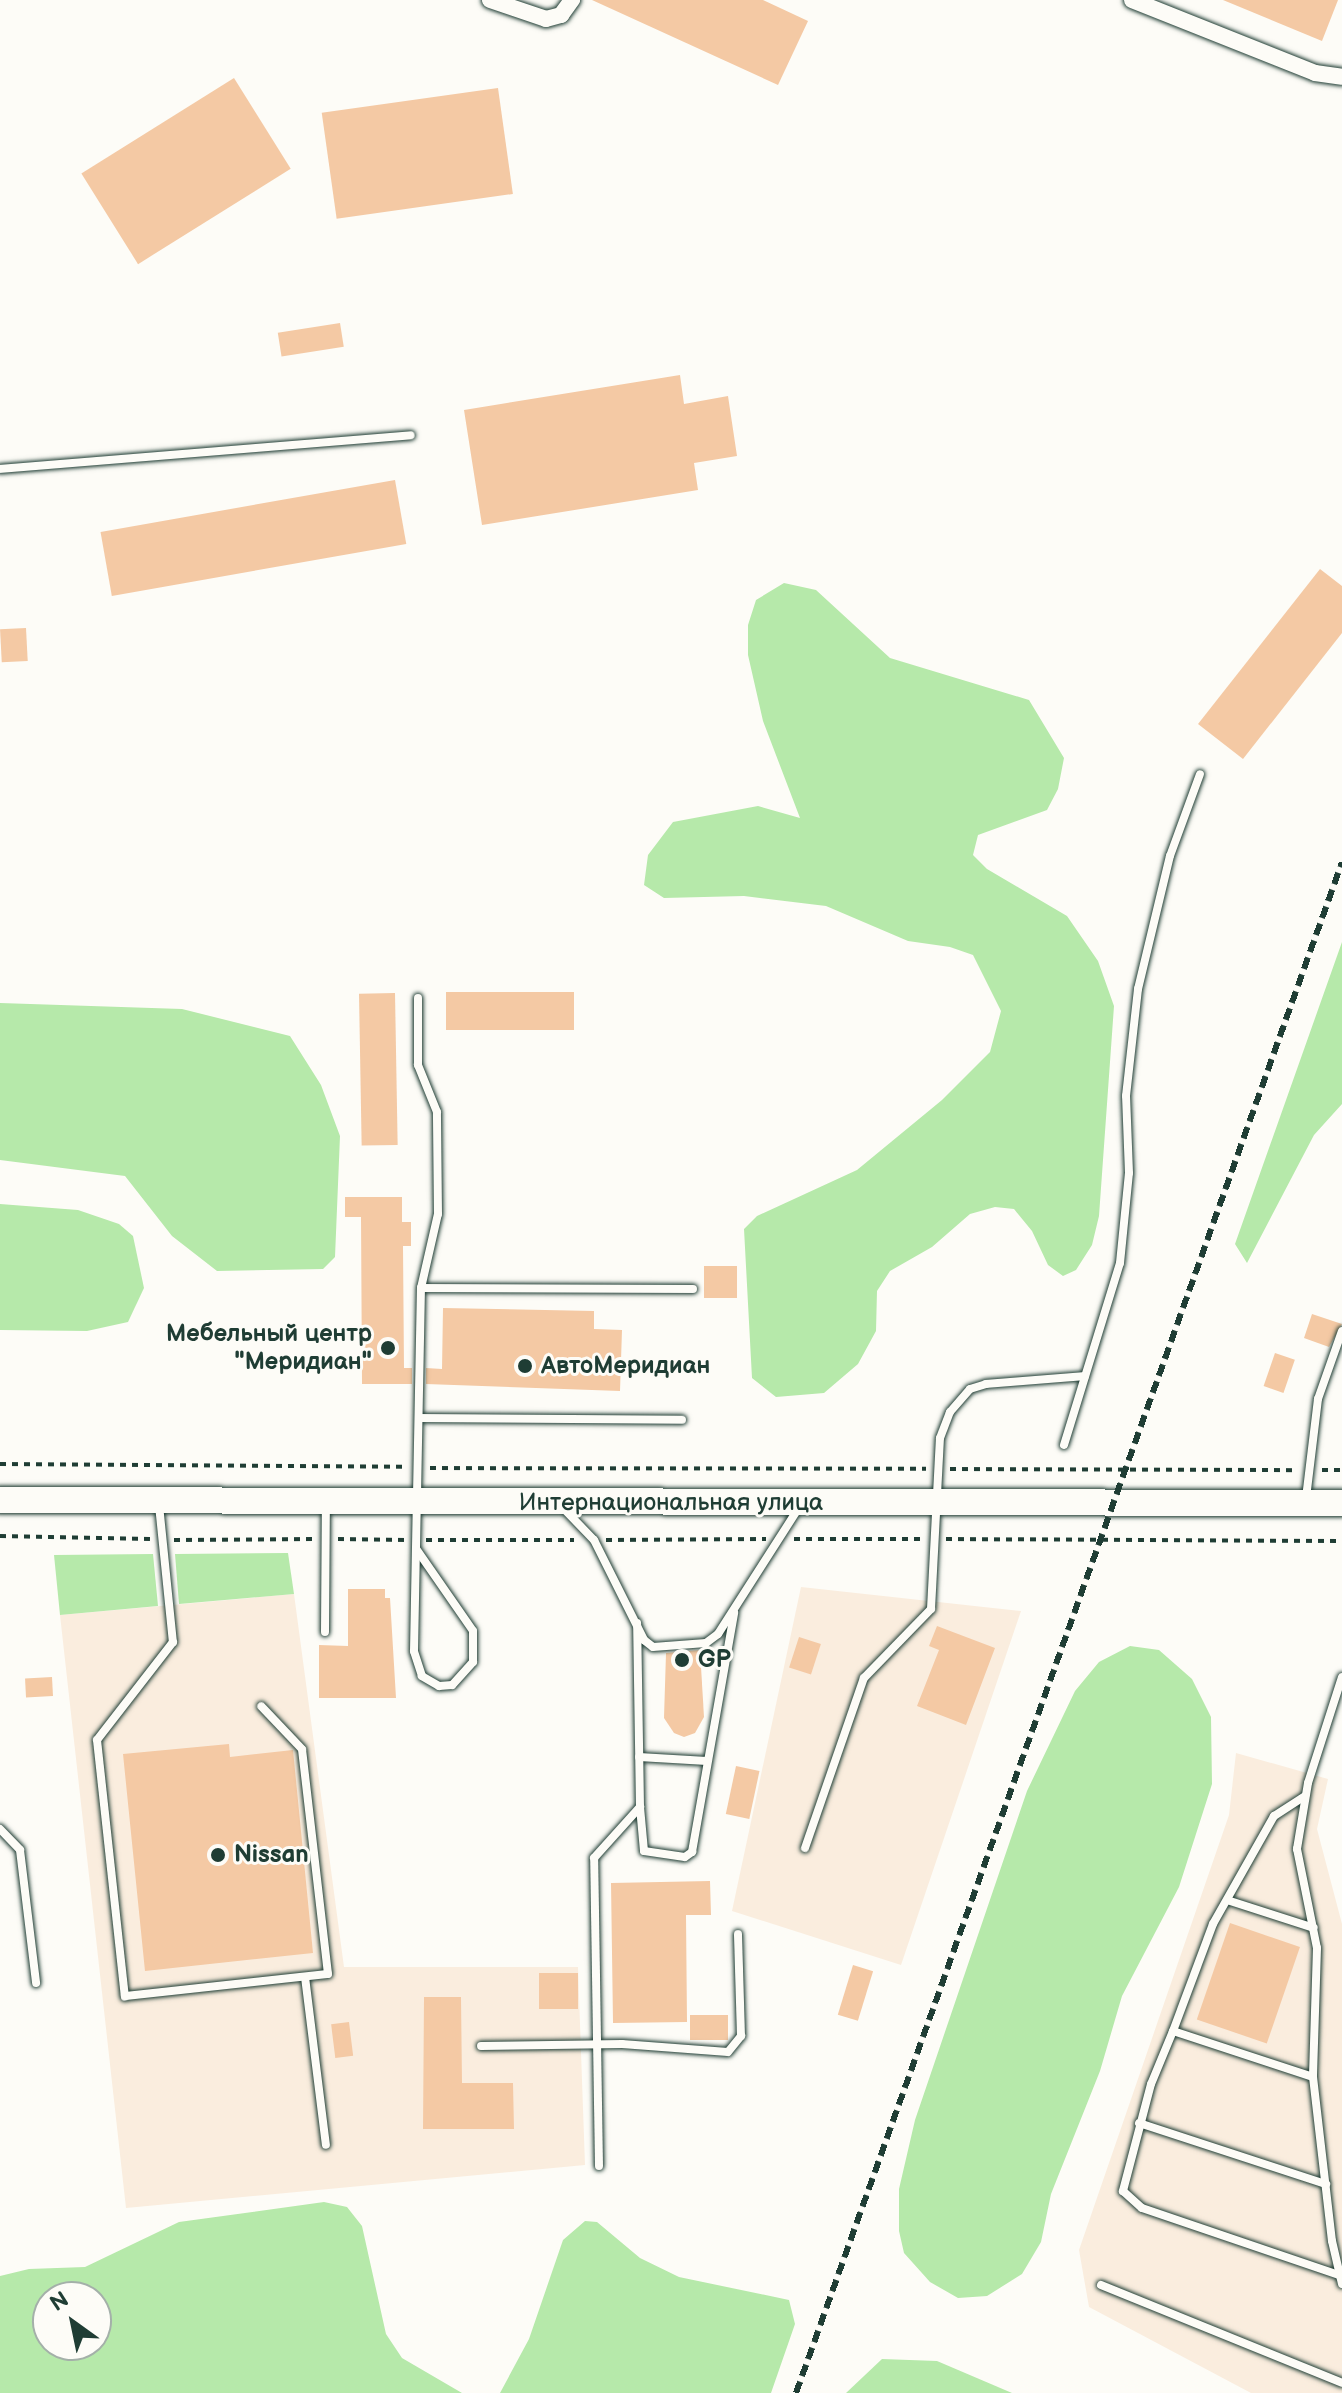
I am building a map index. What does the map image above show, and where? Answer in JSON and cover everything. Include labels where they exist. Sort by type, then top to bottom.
[{"type":"main road","name":"Интернациональная улица","points":[[0,1500],[558,1504],[1342,1503]]},
{"type":"street","points":[[490,0],[546,19],[561,15],[572,0]]},
{"type":"street","points":[[1132,0],[1315,73],[1342,77]]},
{"type":"lane","points":[[0,469],[411,435]]},
{"type":"lane","points":[[1064,1445],[1107,1314],[1126,1221],[1126,1096],[1138,989],[1170,856],[1200,774]]},
{"type":"lane","points":[[417,1550],[473,1631],[473,1662],[452,1685],[439,1686],[422,1676],[414,1651],[417,1540],[419,1503],[421,1418],[421,1288],[438,1214],[437,1112],[418,1065],[418,998]]},
{"type":"lane","points":[[421,1288],[693,1289]]},
{"type":"lane","points":[[1305,1503],[1318,1399],[1341,1327]]},
{"type":"lane","points":[[805,1848],[864,1678],[929,1613],[938,1469],[944,1425],[970,1389],[1085,1376]]},
{"type":"lane","points":[[421,1418],[682,1420]]},
{"type":"lane","points":[[159,1501],[170,1651],[97,1740],[125,1996],[328,1974],[302,1749],[261,1706]]},
{"type":"lane","points":[[325,1632],[326,1502]]},
{"type":"lane","points":[[558,1504],[594,1540],[637,1623],[653,1647],[706,1643],[735,1606],[775,1539],[803,1503]]},
{"type":"lane","points":[[637,1623],[640,1807],[644,1851],[685,1857],[692,1852],[735,1606]]},
{"type":"lane","points":[[1305,1796],[1274,1816],[1227,1900],[1173,2031],[1122,2179],[1130,2201],[1340,2279],[1313,2077],[1314,1928],[1297,1849],[1305,1796],[1342,1677]]},
{"type":"lane","points":[[639,1757],[707,1761]]},
{"type":"lane","points":[[599,2166],[594,1858],[640,1807]]},
{"type":"lane","points":[[0,1829],[20,1850],[36,1983]]},
{"type":"lane","points":[[1227,1900],[1314,1928]]},
{"type":"lane","points":[[481,2046],[596,2043],[720,2055],[736,2047],[741,2036],[738,1934]]},
{"type":"lane","points":[[305,1977],[326,2145]]},
{"type":"lane","points":[[1173,2031],[1313,2077]]},
{"type":"lane","points":[[1139,2123],[1326,2184]]},
{"type":"lane","points":[[1101,2285],[1342,2383]]},
{"type":"path","points":[[0,1464],[1342,1470]]},
{"type":"path","points":[[0,1536],[162,1540],[1342,1541]]},
{"type":"shaded area","points":[[801,1587],[1021,1611],[901,1965],[732,1911]]},
{"type":"shaded area","points":[[294,1594],[344,1967],[578,1967],[585,2165],[126,2208],[60,1615]]},
{"type":"shaded area","points":[[1236,1753],[1328,1779],[1317,1829],[1342,1924],[1342,2393],[1251,2393],[1089,2307],[1079,2250],[1229,1815]]},
{"type":"green space","points":[[784,583],[816,590],[890,658],[1029,700],[1064,758],[1058,789],[1047,810],[978,835],[973,855],[987,869],[1067,916],[1098,961],[1114,1006],[1099,1216],[1092,1245],[1076,1270],[1063,1276],[1048,1265],[1032,1231],[1014,1209],[995,1207],[970,1214],[932,1247],[890,1271],[877,1291],[876,1331],[858,1364],[824,1393],[776,1397],[752,1378],[744,1229],[757,1216],[857,1170],[942,1100],[990,1052],[1001,1011],[973,955],[950,947],[908,941],[826,906],[744,896],[664,898],[644,885],[648,855],[673,822],[758,806],[800,818],[763,721],[748,655],[748,625],[756,600]]},
{"type":"green space","points":[[1342,942],[1342,1104],[1314,1135],[1247,1263],[1235,1244]]},
{"type":"green space","points":[[0,1003],[182,1009],[290,1036],[321,1085],[340,1136],[335,1257],[323,1269],[217,1271],[172,1236],[125,1176],[0,1160]]},
{"type":"green space","points":[[0,1204],[78,1210],[119,1224],[133,1236],[144,1288],[128,1322],[87,1331],[0,1330]]},
{"type":"green space","points":[[288,1553],[294,1594],[179,1604],[175,1554]]},
{"type":"green space","points":[[153,1554],[158,1606],[60,1615],[54,1555]]},
{"type":"green space","points":[[1130,1646],[1159,1650],[1192,1679],[1211,1717],[1212,1784],[1179,1887],[1122,1996],[1100,2071],[1051,2194],[1041,2242],[1022,2274],[987,2296],[958,2298],[930,2282],[904,2253],[899,2231],[899,2189],[915,2120],[1027,1791],[1075,1691],[1099,1662]]},
{"type":"green space","points":[[324,2202],[347,2207],[362,2226],[386,2334],[402,2358],[462,2393],[0,2393],[0,2276],[29,2269],[85,2267],[179,2222]]},
{"type":"green space","points":[[585,2221],[597,2222],[640,2258],[679,2277],[789,2300],[795,2324],[771,2393],[500,2393],[529,2339],[563,2240]]},
{"type":"green space","points":[[882,2359],[937,2361],[1012,2393],[846,2393]]},
{"type":"building","points":[[592,0],[763,0],[808,21],[778,85]]},
{"type":"building","points":[[1223,0],[1338,0],[1322,41]]},
{"type":"building","points":[[234,78],[291,169],[138,264],[81,173]]},
{"type":"building","points":[[498,88],[513,194],[337,219],[322,113]]},
{"type":"building","points":[[340,323],[344,347],[282,357],[278,333]]},
{"type":"building","points":[[680,375],[684,404],[728,396],[737,456],[694,463],[698,490],[482,525],[464,410]]},
{"type":"building","points":[[395,480],[406,544],[112,596],[101,532]]},
{"type":"building","points":[[1320,569],[1342,586],[1342,633],[1243,759],[1198,724]]},
{"type":"building","points":[[26,628],[28,661],[2,662],[0,629]]},
{"type":"building","points":[[446,992],[574,992],[574,1030],[446,1030]]},
{"type":"building","points":[[395,993],[398,1145],[362,1146],[359,994]]},
{"type":"building","points":[[345,1197],[402,1197],[402,1222],[411,1222],[411,1246],[403,1246],[404,1368],[412,1368],[412,1384],[362,1384],[361,1217],[345,1217]]},
{"type":"building","points":[[704,1266],[737,1266],[737,1298],[704,1298]]},
{"type":"building","points":[[443,1308],[594,1311],[594,1329],[622,1330],[620,1391],[426,1384],[426,1368],[442,1369]]},
{"type":"building","points":[[1312,1314],[1342,1324],[1329,1347],[1304,1338]]},
{"type":"building","points":[[1275,1353],[1295,1360],[1283,1393],[1264,1386]]},
{"type":"building","points":[[348,1589],[385,1589],[385,1598],[390,1598],[396,1698],[319,1698],[319,1645],[348,1646]]},
{"type":"building","points":[[937,1626],[995,1648],[966,1725],[917,1706],[939,1650],[929,1646]]},
{"type":"building","points":[[799,1637],[821,1644],[811,1675],[789,1667]]},
{"type":"building","points":[[700,1650],[704,1717],[695,1733],[684,1737],[674,1733],[664,1718],[666,1653]]},
{"type":"building","points":[[52,1677],[53,1696],[26,1697],[25,1678]]},
{"type":"building","name":"Nissan","points":[[229,1744],[230,1757],[293,1750],[313,1953],[145,1971],[123,1754]]},
{"type":"building","points":[[736,1766],[759,1771],[749,1819],[726,1814]]},
{"type":"building","points":[[710,1881],[711,1915],[686,1915],[687,2022],[613,2023],[611,1883]]},
{"type":"building","points":[[1230,1923],[1300,1947],[1267,2044],[1197,2019]]},
{"type":"building","points":[[853,1965],[873,1971],[858,2021],[838,2015]]},
{"type":"building","points":[[539,1973],[578,1973],[578,2009],[539,2009]]},
{"type":"building","points":[[424,1997],[461,1997],[462,2083],[513,2083],[514,2129],[423,2129]]},
{"type":"building","points":[[690,2015],[728,2015],[728,2040],[690,2040]]},
{"type":"building","points":[[349,2022],[353,2056],[335,2058],[331,2024]]},
{"type":"railway","points":[[796,2393],[1342,862]]},
{"type":"place","name":"Мебельный центр \"Меридиан\"","points":[[388,1348]]},
{"type":"place","name":"АвтоМеридиан","points":[[525,1366]]},
{"type":"place","name":"GP","points":[[682,1660]]},
{"type":"place","name":"Nissan","points":[[218,1855]]}]
